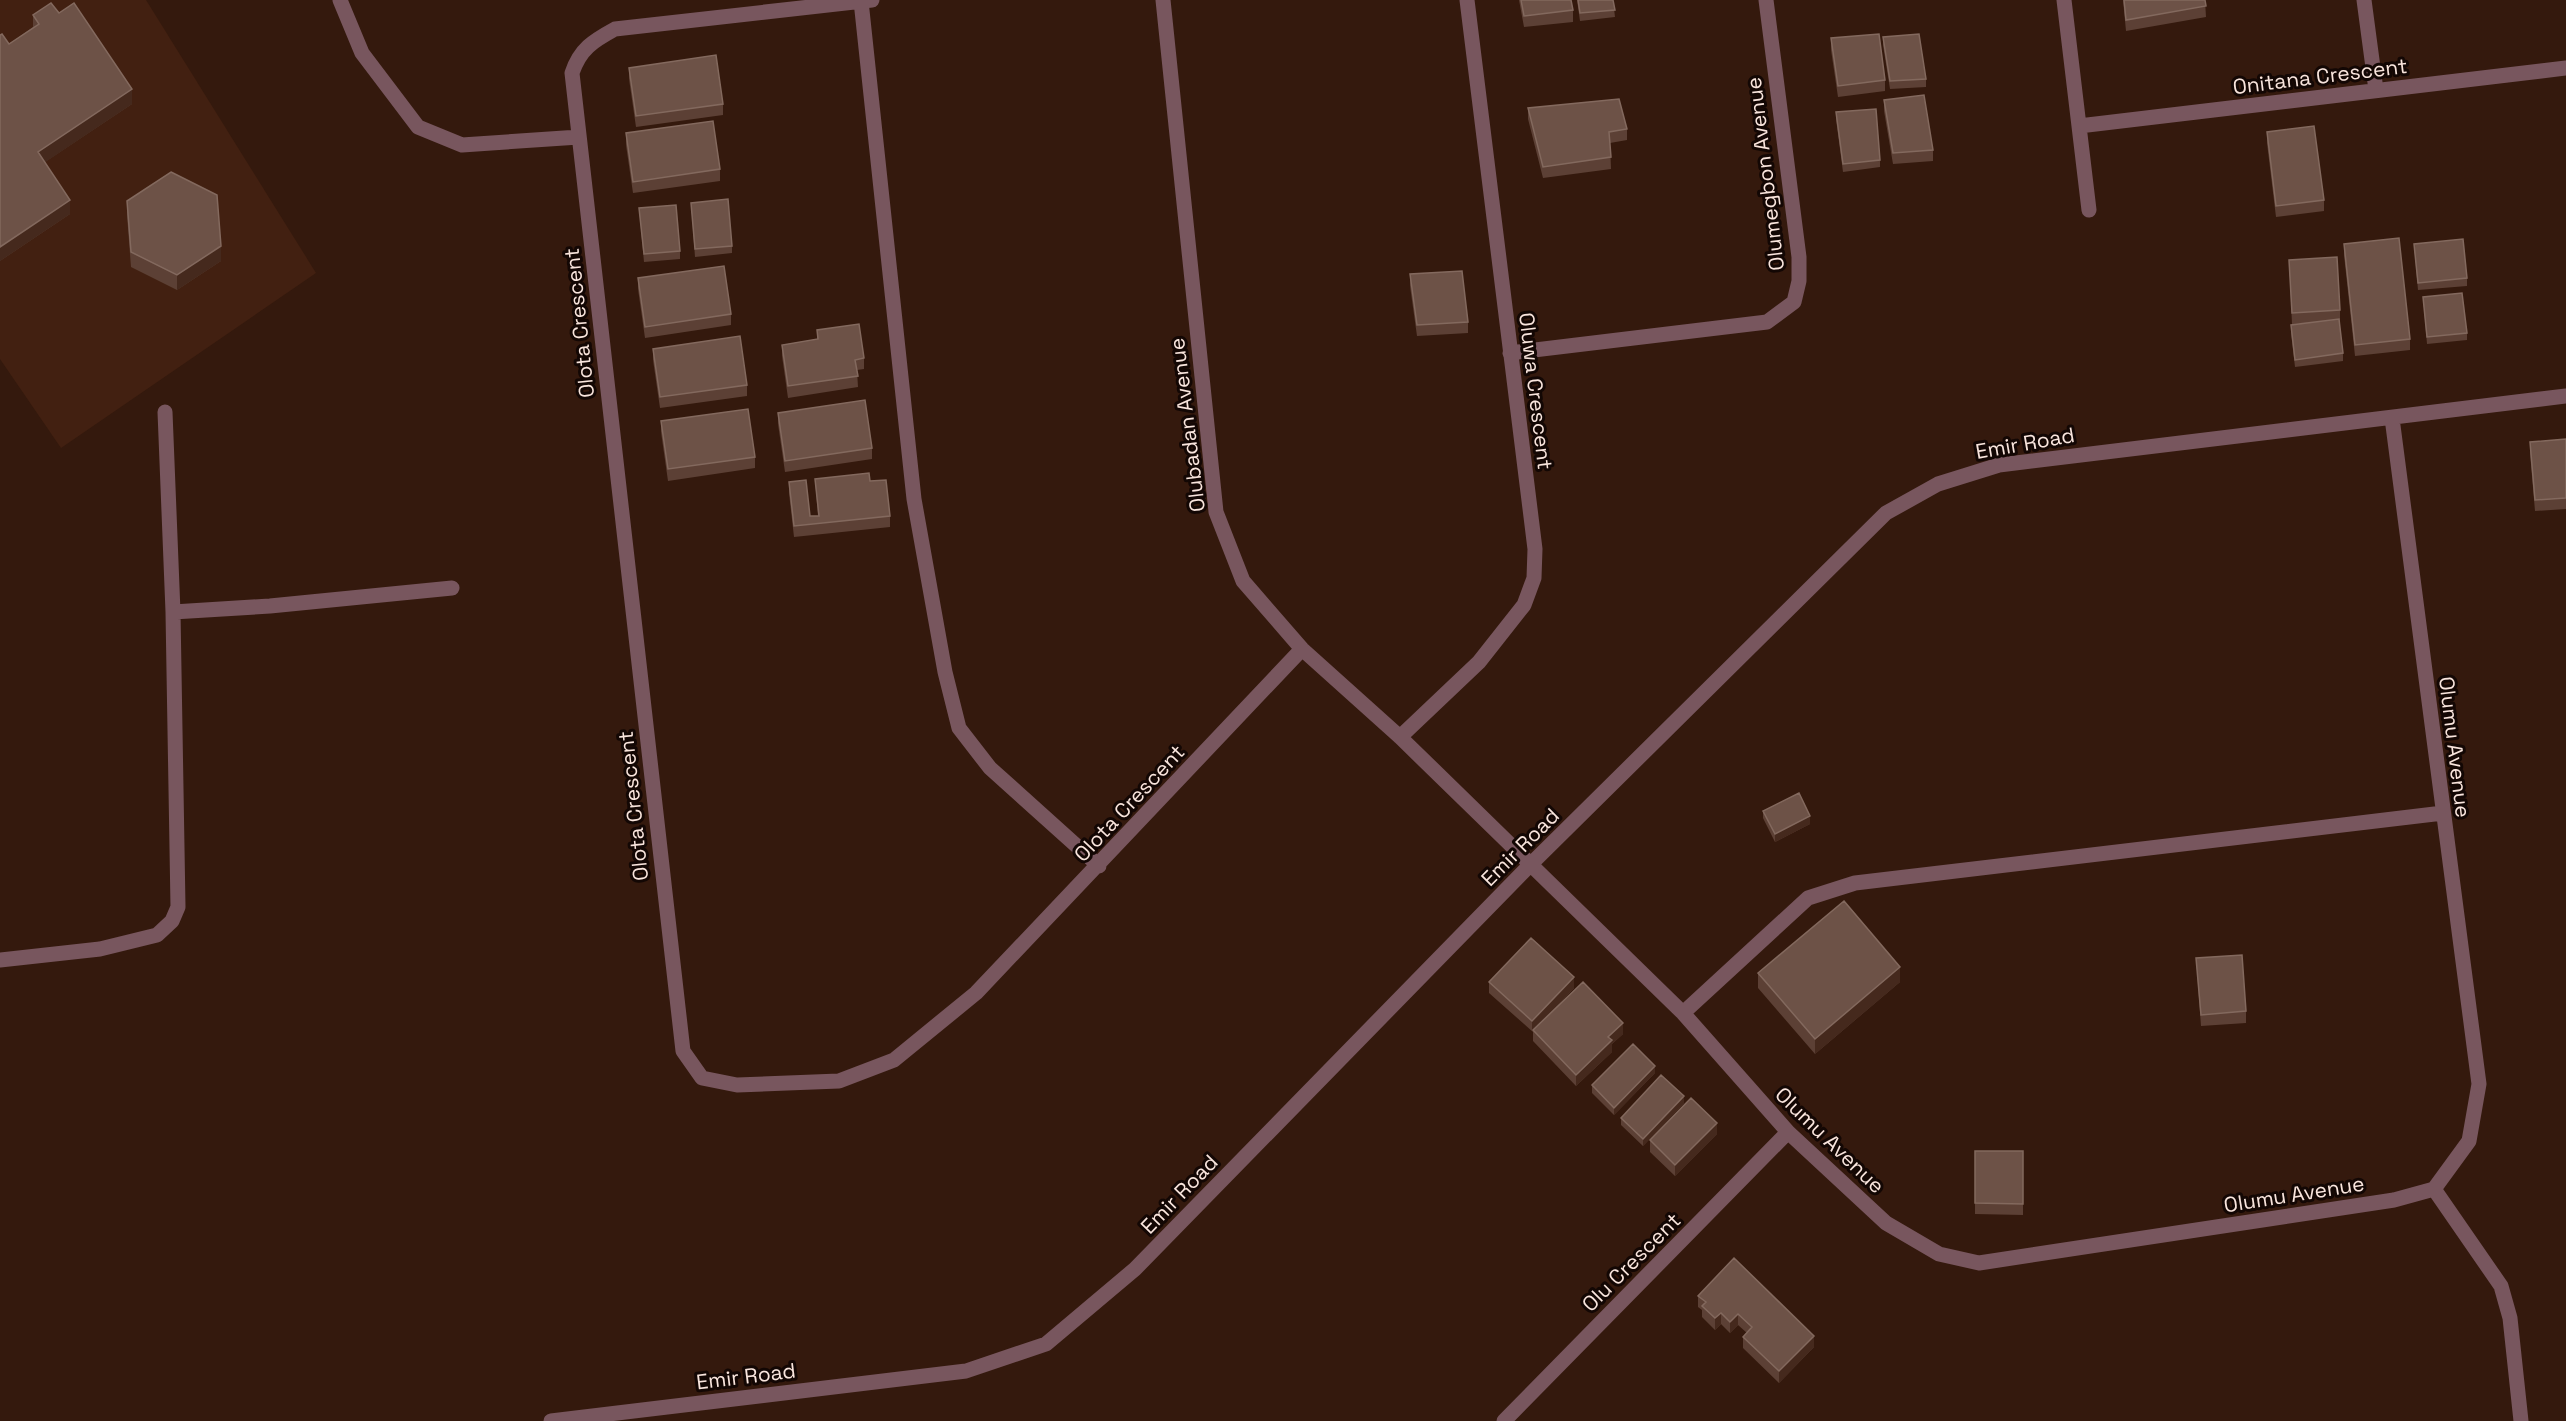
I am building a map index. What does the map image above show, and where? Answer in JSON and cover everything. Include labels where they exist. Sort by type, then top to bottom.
[{"type":"street","points":[[340,0],[362,53],[418,126],[462,145],[579,137]]},
{"type":"street","name":"Olubadan Avenue","points":[[1163,0],[1216,512],[1243,581],[1302,649],[1400,737],[1530,865]]},
{"type":"street","name":"Oluwa Crescent","points":[[1400,737],[1479,662],[1524,605],[1534,578],[1535,549],[1467,0]]},
{"type":"street","name":"Olumegbon Avenue","points":[[1510,353],[1767,322],[1794,302],[1799,281],[1799,256],[1766,0]]},
{"type":"street","points":[[2064,0],[2089,210]]},
{"type":"street","points":[[2364,0],[2376,90]]},
{"type":"street","points":[[866,1],[914,499],[945,672],[959,728],[990,768],[1099,866]]},
{"type":"street","name":"Olota Crescent","points":[[866,1],[615,29],[590,42],[577,57],[572,73],[682,1051],[702,1078],[737,1085],[839,1081],[894,1060],[976,993],[1099,866],[1302,649]]},
{"type":"street","name":"Onitana Crescent","points":[[2079,126],[2566,68]]},
{"type":"street","name":"Emir Road","points":[[551,1421],[966,1371],[1046,1344],[1135,1269],[1530,865],[1886,513],[1938,484],[1999,465],[2566,396]]},
{"type":"street","points":[[0,960],[100,949],[157,935],[172,921],[178,907],[173,612],[165,412]]},
{"type":"street","name":"Olumu Avenue","points":[[1530,865],[1683,1013],[1788,1132],[1886,1222],[1939,1254],[1979,1263],[2394,1200],[2434,1189],[2469,1141],[2479,1084],[2392,418]]},
{"type":"street","points":[[173,612],[270,606],[452,588]]},
{"type":"street","points":[[1683,1013],[1808,898],[1855,883],[2443,813]]},
{"type":"street","name":"Olu Crescent","points":[[1504,1421],[1788,1132]]},
{"type":"street","points":[[2434,1189],[2501,1286],[2510,1318],[2521,1421]]},
{"type":"shaded area","points":[[0,0],[146,0],[316,273],[61,448],[0,359]]},
{"type":"building","points":[[1521,0],[1571,0],[1573,10],[1524,16]]},
{"type":"building","points":[[1578,0],[1613,0],[1615,10],[1580,13]]},
{"type":"building","points":[[2124,0],[2205,0],[2206,6],[2126,20]]},
{"type":"building","points":[[51,3],[59,13],[74,3],[132,89],[38,152],[70,200],[0,247],[0,35],[2,34],[9,44],[39,24],[33,15]]},
{"type":"building","points":[[1879,34],[1885,80],[1838,86],[1831,38]]},
{"type":"building","points":[[1919,34],[1926,79],[1890,81],[1883,37]]},
{"type":"building","points":[[716,55],[723,104],[636,116],[629,68]]},
{"type":"building","points":[[1924,95],[1933,150],[1893,153],[1884,100]]},
{"type":"building","points":[[1619,99],[1627,129],[1609,132],[1611,157],[1543,167],[1528,108]]},
{"type":"building","points":[[1876,109],[1880,160],[1843,164],[1836,112]]},
{"type":"building","points":[[713,121],[720,169],[633,182],[626,133]]},
{"type":"building","points":[[2314,126],[2324,200],[2276,206],[2267,132]]},
{"type":"building","points":[[171,172],[217,195],[221,246],[177,275],[131,252],[127,201]]},
{"type":"building","points":[[728,199],[732,246],[695,249],[691,203]]},
{"type":"building","points":[[676,205],[680,251],[644,254],[639,208]]},
{"type":"building","points":[[2399,238],[2410,339],[2355,345],[2344,244]]},
{"type":"building","points":[[2463,239],[2467,278],[2418,283],[2414,244]]},
{"type":"building","points":[[2337,257],[2340,310],[2292,313],[2289,260]]},
{"type":"building","points":[[724,266],[731,314],[645,327],[638,278]]},
{"type":"building","points":[[1462,271],[1468,322],[1417,325],[1410,274]]},
{"type":"building","points":[[2462,293],[2467,333],[2427,337],[2423,297]]},
{"type":"building","points":[[2339,319],[2343,353],[2295,360],[2291,325]]},
{"type":"building","points":[[859,324],[864,358],[855,360],[858,376],[788,386],[782,345],[818,339],[817,330]]},
{"type":"building","points":[[740,336],[747,385],[660,397],[653,349]]},
{"type":"building","points":[[865,400],[872,448],[785,461],[778,413]]},
{"type":"building","points":[[748,409],[755,457],[668,469],[661,421]]},
{"type":"building","points":[[2566,439],[2566,498],[2535,500],[2530,442]]},
{"type":"building","points":[[869,473],[870,481],[886,480],[890,516],[794,526],[789,482],[806,480],[810,516],[819,516],[815,479]]},
{"type":"building","points":[[1799,793],[1810,816],[1775,834],[1763,811]]},
{"type":"building","points":[[1844,901],[1900,967],[1815,1039],[1758,973]]},
{"type":"building","points":[[1531,938],[1574,977],[1532,1021],[1489,982]]},
{"type":"building","points":[[2242,955],[2246,1011],[2201,1015],[2196,958]]},
{"type":"building","points":[[1583,982],[1623,1023],[1608,1037],[1612,1040],[1576,1075],[1533,1030]]},
{"type":"building","points":[[1633,1044],[1655,1066],[1614,1108],[1592,1085]]},
{"type":"building","points":[[1661,1075],[1684,1096],[1643,1139],[1621,1118]]},
{"type":"building","points":[[1691,1098],[1717,1123],[1675,1165],[1650,1140]]},
{"type":"building","points":[[1975,1151],[2023,1151],[2023,1204],[1975,1203]]},
{"type":"building","points":[[1734,1258],[1814,1336],[1779,1371],[1743,1337],[1752,1327],[1738,1314],[1730,1322],[1721,1313],[1715,1318],[1702,1306],[1706,1302],[1698,1296]]}]
